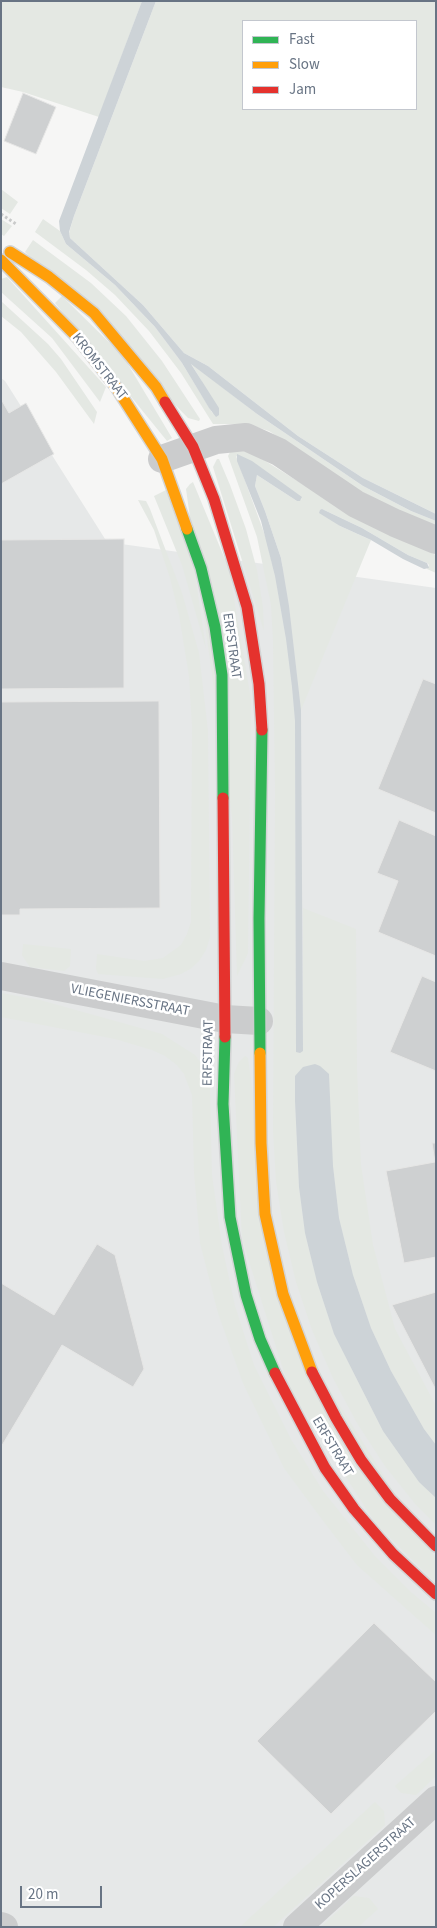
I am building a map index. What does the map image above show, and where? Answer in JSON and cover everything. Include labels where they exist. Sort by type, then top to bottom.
[{"type":"street","points":[[1,246],[49,277],[94,313],[156,387],[193,447]]},
{"type":"street","name":"KROMSTRAAT","points":[[1,260],[77,337],[116,387],[162,459]]},
{"type":"street","points":[[162,459],[216,440],[246,437],[279,452],[356,504],[395,524],[436,540]]},
{"type":"street","name":"ERFSTRAAT","points":[[193,447],[214,499],[247,607],[259,684],[262,721],[259,1021],[261,1143],[265,1214],[272,1249],[289,1309],[313,1374],[336,1418],[361,1460],[390,1499],[436,1546]]},
{"type":"street","name":"ERFSTRAAT","points":[[162,459],[201,568],[215,627],[222,675],[223,1104],[230,1218],[246,1294],[260,1339],[279,1382],[301,1425],[340,1489],[354,1509],[392,1554],[436,1594]]},
{"type":"street","name":"VLIEGENIERSSTRAAT","points":[[1,976],[224,1019],[259,1021]]},
{"type":"street","name":"KOPERSLAGERSTRAAT","points":[[296,1927],[436,1800]]},
{"type":"shaded area","points":[[1,1],[142,1],[99,117],[23,92],[1,87]]},
{"type":"shaded area","points":[[142,1],[156,1],[74,216],[69,232],[70,238],[143,305],[184,353],[208,366],[298,436],[363,478],[436,514],[436,521],[411,511],[363,486],[257,414],[191,364],[219,408],[219,415],[216,417],[182,363],[155,327],[115,285],[66,244],[60,231],[59,221]]},
{"type":"shaded area","points":[[156,1],[436,1],[436,514],[363,478],[298,436],[208,366],[184,353],[143,305],[70,238],[69,233]]},
{"type":"shaded area","points":[[1,189],[18,202],[10,214],[1,208]]},
{"type":"shaded area","points":[[1,219],[12,226],[4,236],[1,234]]},
{"type":"shaded area","points":[[43,219],[60,231],[66,244],[115,285],[155,327],[182,363],[213,414],[201,380],[190,362],[257,414],[363,486],[411,511],[436,521],[436,528],[401,513],[359,490],[269,431],[247,424],[213,424],[181,373],[149,331],[115,295],[86,270],[35,232]]},
{"type":"shaded area","points":[[33,240],[91,283],[126,316],[162,361],[200,419],[199,421],[188,418],[25,252]]},
{"type":"shaded area","points":[[7,277],[106,387],[100,402],[52,338],[1,292],[1,279]]},
{"type":"shaded area","points":[[62,296],[123,356],[172,438],[167,441],[55,303]]},
{"type":"shaded area","points":[[1,301],[48,344],[61,359],[97,412],[94,424],[56,372],[21,332],[1,316]]},
{"type":"shaded area","points":[[1,378],[5,381],[107,542],[436,588],[436,1927],[1,1927]]},
{"type":"shaded area","points":[[235,448],[254,454],[364,522],[436,555],[436,573],[427,569],[429,565],[427,563],[408,555],[362,528],[322,509],[340,526],[371,540],[301,710],[289,606],[281,558],[255,486],[257,475],[297,501],[302,499],[236,456],[267,541],[286,639],[292,687],[295,721],[296,1051],[303,1051],[303,908],[356,929],[357,1069],[361,1165],[373,1245],[395,1329],[436,1406],[436,1445],[424,1429],[391,1371],[371,1328],[353,1275],[339,1218],[333,1166],[295,1101],[299,1187],[305,1233],[317,1282],[334,1334],[383,1431],[419,1482],[436,1498],[436,1525],[417,1506],[385,1466],[357,1423],[333,1378],[312,1330],[296,1282],[284,1232],[276,1182],[273,1131],[275,793],[271,605],[257,537],[228,456],[231,450]]},
{"type":"shaded area","points":[[237,454],[252,461],[302,497],[300,501],[297,501],[257,475],[255,486],[281,558],[289,606],[301,710],[303,1051],[300,1053],[296,1052],[295,721],[292,687],[275,576],[261,521],[237,461]]},
{"type":"shaded area","points":[[217,459],[219,459],[230,485],[246,529],[257,570],[263,607],[264,631],[213,467]]},
{"type":"shaded area","points":[[193,482],[229,569],[251,700],[248,953],[237,976],[232,817],[186,489]]},
{"type":"shaded area","points":[[166,490],[194,567],[206,649],[182,565],[154,496]]},
{"type":"shaded area","points":[[138,500],[146,501],[150,509],[182,593],[199,653],[208,731],[210,937],[206,950],[199,961],[181,974],[163,979],[98,974],[96,969],[97,954],[144,961],[163,958],[181,945],[191,922],[192,726],[189,676],[179,615],[170,578],[154,530]]},
{"type":"shaded area","points":[[322,509],[362,528],[408,555],[427,563],[429,568],[424,569],[371,540],[340,526],[319,513]]},
{"type":"shaded area","points":[[23,944],[71,949],[70,966],[64,971],[30,967],[22,955]]},
{"type":"shaded area","points":[[1,993],[40,1000],[162,1034],[195,1055],[203,1066],[210,1087],[212,1175],[222,1246],[235,1306],[254,1365],[292,1441],[323,1491],[374,1555],[412,1593],[436,1613],[436,1635],[357,1565],[321,1518],[284,1468],[243,1383],[218,1313],[200,1243],[194,1172],[192,1095],[184,1074],[177,1065],[165,1056],[152,1050],[115,1039],[1,1017]]},
{"type":"shaded area","points":[[245,1056],[248,1058],[283,1315],[436,1559],[436,1583],[376,1524],[289,1388],[242,1239],[234,1074],[239,1062]]},
{"type":"shaded area","points":[[315,1064],[329,1074],[333,1166],[339,1218],[353,1275],[371,1328],[391,1371],[424,1429],[436,1445],[436,1498],[419,1482],[383,1431],[334,1334],[317,1282],[305,1233],[299,1187],[295,1101],[295,1076],[303,1067]]},
{"type":"shaded area","points":[[436,1750],[436,1776],[416,1795],[401,1793],[395,1786]]},
{"type":"shaded area","points":[[375,1802],[384,1811],[385,1825],[273,1927],[240,1927]]},
{"type":"shaded area","points":[[354,1896],[369,1898],[378,1909],[358,1927],[321,1927]]},
{"type":"building","points":[[23,93],[56,107],[36,154],[4,141]]},
{"type":"building","points":[[1,399],[9,413],[26,403],[54,454],[1,484]]},
{"type":"building","points":[[124,539],[124,688],[1,689],[1,540]]},
{"type":"building","points":[[423,679],[436,684],[436,813],[378,789]]},
{"type":"building","points":[[159,701],[160,908],[20,909],[20,915],[1,915],[1,702]]},
{"type":"building","points":[[399,820],[436,836],[436,956],[378,932],[398,881],[377,873]]},
{"type":"building","points":[[422,976],[436,982],[436,1071],[390,1052]]},
{"type":"building","points":[[432,1143],[436,1143],[436,1257],[404,1263],[386,1171],[435,1162]]},
{"type":"building","points":[[97,1244],[115,1255],[144,1369],[133,1387],[62,1345],[1,1447],[1,1283],[54,1315]]},
{"type":"building","points":[[436,1292],[436,1390],[392,1305]]},
{"type":"building","points":[[374,1623],[436,1682],[436,1711],[331,1814],[257,1741]]},
{"type":"traffic: fast","points":[[187,529],[201,568],[215,627],[222,675],[223,798]]},
{"type":"traffic: fast","points":[[260,1053],[259,918],[262,730]]},
{"type":"traffic: fast","points":[[225,1037],[223,1104],[230,1217],[246,1295],[260,1339],[275,1373]]},
{"type":"traffic: slow","points":[[10,252],[49,277],[94,313],[156,387],[165,402]]},
{"type":"traffic: slow","points":[[1,260],[77,337],[116,387],[162,459],[187,529]]},
{"type":"traffic: slow","points":[[260,1053],[261,1143],[265,1214],[283,1294],[312,1372]]},
{"type":"traffic: jam","points":[[165,402],[193,447],[214,499],[247,607],[259,684],[262,730]]},
{"type":"traffic: jam","points":[[223,798],[225,1037]]},
{"type":"traffic: jam","points":[[312,1372],[361,1460],[390,1499],[436,1546]]},
{"type":"traffic: jam","points":[[275,1373],[325,1468],[354,1509],[393,1554],[436,1594]]}]
